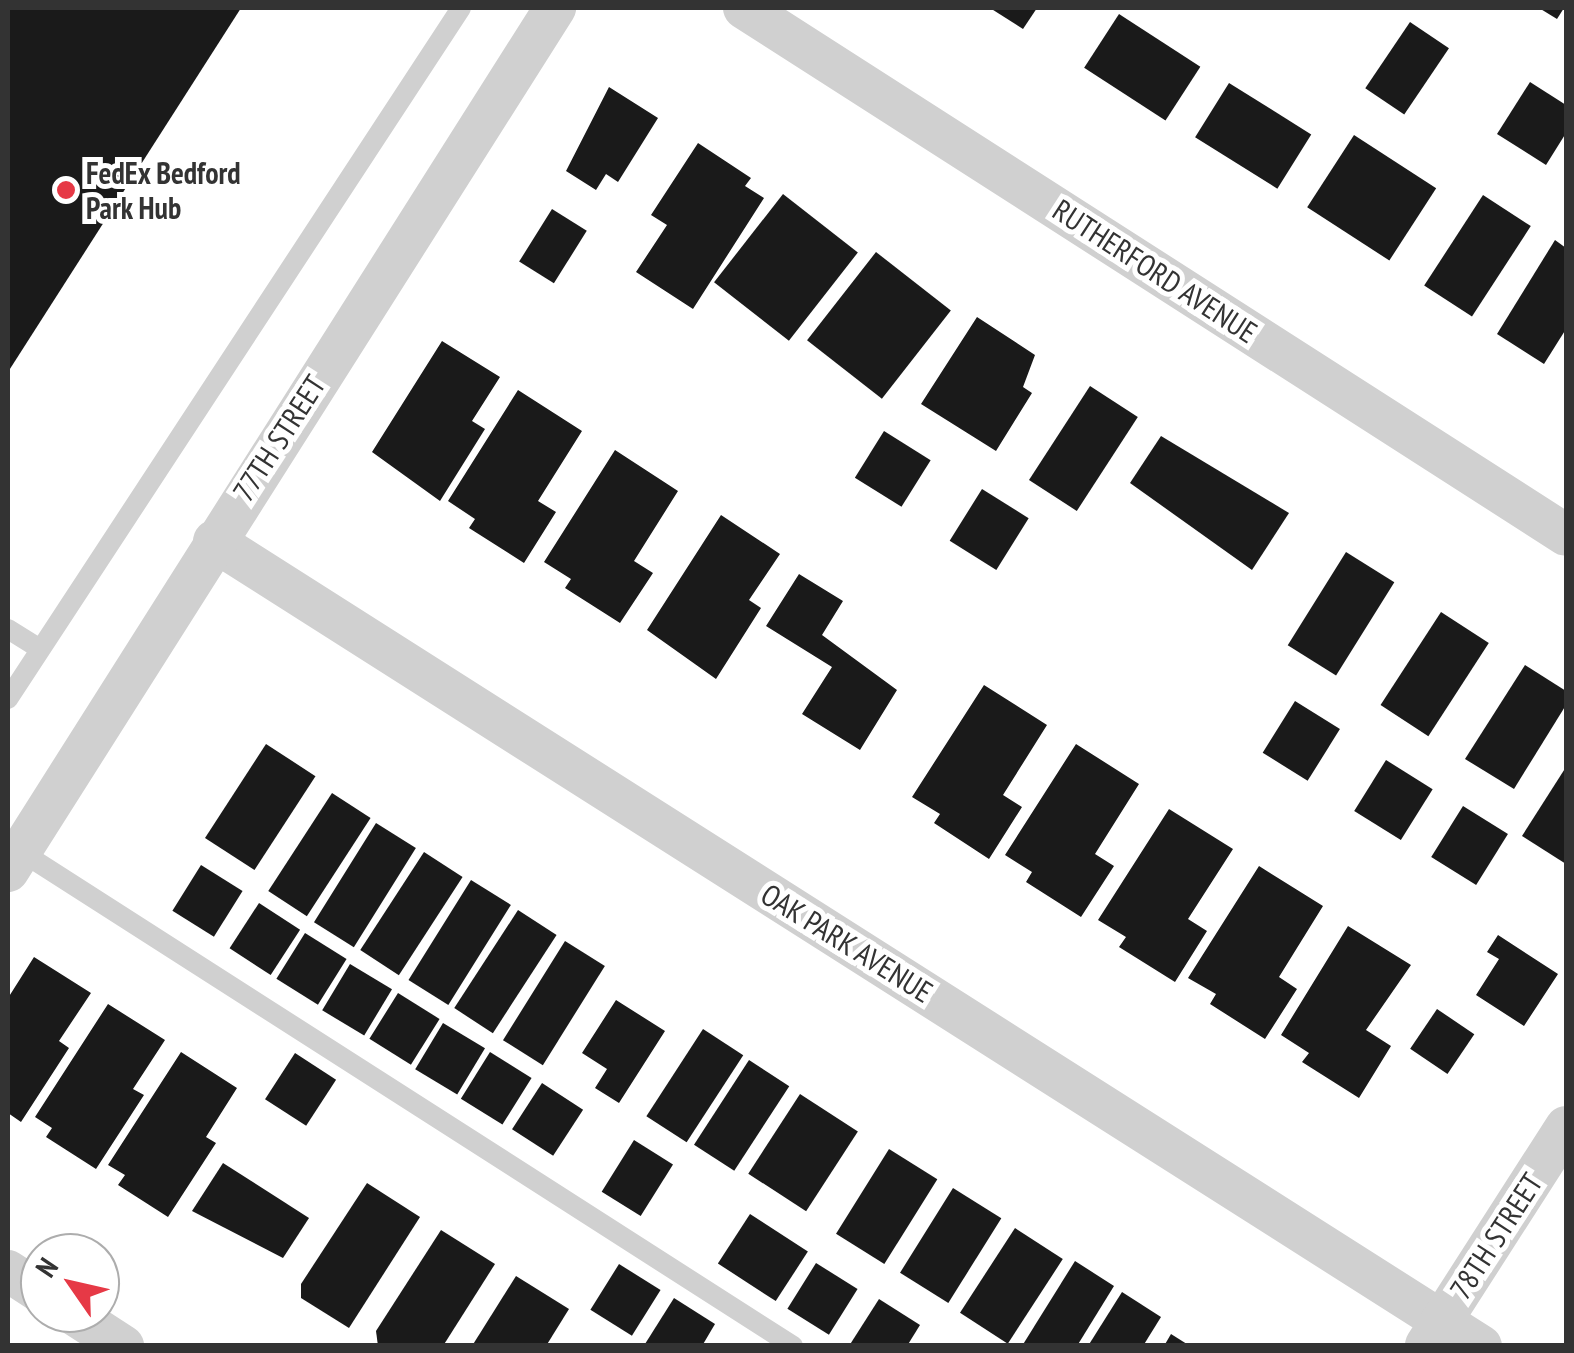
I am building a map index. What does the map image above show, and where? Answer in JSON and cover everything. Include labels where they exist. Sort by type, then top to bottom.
[{"type":"street","name":"77TH STREET","points":[[14,861],[555,8]]},
{"type":"street","name":"RUTHERFORD AVENUE","points":[[744,8],[1566,535]]},
{"type":"street","name":"OAK PARK AVENUE","points":[[214,541],[1434,1333],[1481,1346]]},
{"type":"street","name":"78TH STREET","points":[[1434,1333],[1566,1127]]},
{"type":"lane","points":[[8,699],[460,8]]},
{"type":"lane","points":[[8,629],[38,648]]},
{"type":"lane","points":[[14,861],[793,1346]]},
{"type":"building","name":"FedEx Bedford Park Hub","points":[[8,8],[241,8],[8,372]]},
{"type":"building","points":[[990,8],[1037,8],[1023,29]]},
{"type":"building","points":[[1539,8],[1564,8],[1557,19]]},
{"type":"building","points":[[1119,14],[1200,67],[1165,121],[1084,68]]},
{"type":"building","points":[[1410,22],[1449,48],[1404,115],[1365,88]]},
{"type":"building","points":[[1530,82],[1566,105],[1566,133],[1546,165],[1497,134]]},
{"type":"building","points":[[1229,83],[1311,134],[1277,189],[1195,137]]},
{"type":"building","points":[[609,87],[658,118],[618,182],[606,174],[596,190],[566,171]]},
{"type":"building","points":[[1354,135],[1436,188],[1389,261],[1307,207]]},
{"type":"building","points":[[698,143],[751,178],[745,186],[764,198],[693,309],[636,272],[667,225],[651,215]]},
{"type":"building","points":[[783,194],[858,252],[789,341],[714,282]]},
{"type":"building","points":[[1483,195],[1531,226],[1472,317],[1424,286]]},
{"type":"building","points":[[552,209],[587,231],[554,283],[519,262]]},
{"type":"building","points":[[1555,240],[1566,248],[1566,329],[1544,364],[1497,334]]},
{"type":"building","points":[[876,252],[951,310],[882,399],[807,340]]},
{"type":"building","points":[[977,317],[1035,355],[1023,387],[1032,393],[996,451],[921,404]]},
{"type":"building","points":[[442,341],[500,377],[472,421],[485,429],[440,501],[372,452]]},
{"type":"building","points":[[1090,386],[1138,417],[1077,511],[1029,480]]},
{"type":"building","points":[[518,390],[582,431],[538,501],[556,512],[524,563],[469,528],[475,519],[448,501]]},
{"type":"building","points":[[884,431],[931,460],[901,507],[855,478]]},
{"type":"building","points":[[1161,436],[1289,513],[1252,570],[1130,483]]},
{"type":"building","points":[[615,450],[678,491],[634,561],[653,573],[620,623],[565,588],[571,579],[544,562]]},
{"type":"building","points":[[982,489],[1029,518],[996,570],[950,541]]},
{"type":"building","points":[[721,515],[780,554],[749,600],[761,608],[716,679],[647,630]]},
{"type":"building","points":[[1346,552],[1394,582],[1336,675],[1288,645]]},
{"type":"building","points":[[799,574],[843,601],[822,635],[897,690],[860,750],[802,714],[832,667],[766,626]]},
{"type":"building","points":[[1441,612],[1489,643],[1428,736],[1381,705]]},
{"type":"building","points":[[1525,665],[1566,691],[1566,705],[1514,789],[1465,759]]},
{"type":"building","points":[[984,685],[1047,725],[1003,795],[1022,807],[989,859],[934,823],[940,814],[912,797]]},
{"type":"building","points":[[1295,701],[1340,729],[1308,781],[1263,753]]},
{"type":"building","points":[[266,744],[315,776],[254,870],[205,838]]},
{"type":"building","points":[[1076,744],[1139,784],[1095,854],[1114,866],[1081,917],[1026,882],[1032,872],[1005,855]]},
{"type":"building","points":[[1386,760],[1433,789],[1401,840],[1354,811]]},
{"type":"building","points":[[1566,767],[1566,864],[1522,836]]},
{"type":"building","points":[[332,793],[371,818],[307,916],[268,891]]},
{"type":"building","points":[[1463,806],[1508,834],[1476,885],[1431,857]]},
{"type":"building","points":[[1169,809],[1233,849],[1188,919],[1207,931],[1175,982],[1119,947],[1126,937],[1098,920]]},
{"type":"building","points":[[376,823],[416,848],[354,947],[314,922]]},
{"type":"building","points":[[424,852],[463,877],[399,975],[360,950]]},
{"type":"building","points":[[201,865],[243,891],[214,937],[172,911]]},
{"type":"building","points":[[1259,866],[1323,906],[1279,977],[1297,989],[1265,1039],[1210,1004],[1216,994],[1188,978]]},
{"type":"building","points":[[471,880],[511,905],[448,1005],[408,980]]},
{"type":"building","points":[[259,903],[300,930],[271,975],[230,948]]},
{"type":"building","points":[[518,910],[557,935],[493,1033],[454,1008]]},
{"type":"building","points":[[1348,926],[1411,965],[1366,1030],[1391,1046],[1359,1098],[1302,1062],[1309,1053],[1281,1035]]},
{"type":"building","points":[[305,933],[347,959],[318,1005],[276,979]]},
{"type":"building","points":[[1498,935],[1558,974],[1524,1026],[1476,995],[1499,959],[1487,952]]},
{"type":"building","points":[[565,941],[605,966],[543,1065],[503,1040]]},
{"type":"building","points":[[34,957],[91,993],[59,1041],[69,1048],[21,1122],[8,1113],[8,998]]},
{"type":"building","points":[[350,964],[392,989],[364,1036],[322,1010]]},
{"type":"building","points":[[398,993],[440,1019],[411,1065],[369,1039]]},
{"type":"building","points":[[616,1000],[665,1031],[619,1103],[595,1088],[607,1069],[582,1053]]},
{"type":"building","points":[[108,1004],[165,1040],[133,1089],[144,1095],[96,1169],[46,1137],[52,1128],[35,1117]]},
{"type":"building","points":[[1437,1009],[1474,1034],[1447,1074],[1410,1049]]},
{"type":"building","points":[[443,1023],[485,1048],[457,1095],[415,1069]]},
{"type":"building","points":[[703,1029],[743,1055],[687,1142],[646,1116]]},
{"type":"building","points":[[181,1052],[237,1088],[206,1137],[216,1143],[168,1217],[118,1185],[125,1175],[108,1165]]},
{"type":"building","points":[[490,1052],[532,1078],[502,1125],[461,1099]]},
{"type":"building","points":[[295,1053],[336,1080],[306,1126],[265,1099]]},
{"type":"building","points":[[749,1060],[789,1086],[734,1171],[694,1145]]},
{"type":"building","points":[[542,1083],[583,1110],[553,1156],[512,1129]]},
{"type":"building","points":[[800,1094],[858,1132],[806,1211],[748,1174]]},
{"type":"building","points":[[634,1140],[673,1164],[641,1216],[602,1192]]},
{"type":"building","points":[[889,1149],[937,1179],[884,1264],[836,1234]]},
{"type":"building","points":[[223,1163],[309,1218],[283,1258],[192,1211]]},
{"type":"building","points":[[367,1183],[420,1217],[349,1328],[301,1298],[301,1284]]},
{"type":"building","points":[[953,1188],[1001,1218],[948,1303],[900,1273]]},
{"type":"building","points":[[750,1214],[808,1252],[776,1301],[718,1263]]},
{"type":"building","points":[[1015,1228],[1063,1259],[1008,1344],[960,1313]]},
{"type":"building","points":[[441,1230],[495,1264],[443,1346],[378,1346],[376,1331]]},
{"type":"building","points":[[1075,1261],[1114,1286],[1077,1346],[1022,1346]]},
{"type":"building","points":[[816,1263],[858,1289],[829,1335],[787,1309]]},
{"type":"building","points":[[619,1264],[661,1290],[632,1336],[590,1310]]},
{"type":"building","points":[[516,1276],[569,1309],[546,1346],[472,1346]]},
{"type":"building","points":[[1122,1292],[1161,1317],[1143,1346],[1088,1346]]},
{"type":"building","points":[[674,1298],[715,1324],[702,1346],[645,1344]]},
{"type":"building","points":[[879,1299],[920,1325],[907,1346],[849,1346]]},
{"type":"building","points":[[1171,1334],[1190,1346],[1164,1346]]},
{"type":"place","name":"FedEx Bedford Park Hub","points":[[66,190]]}]
